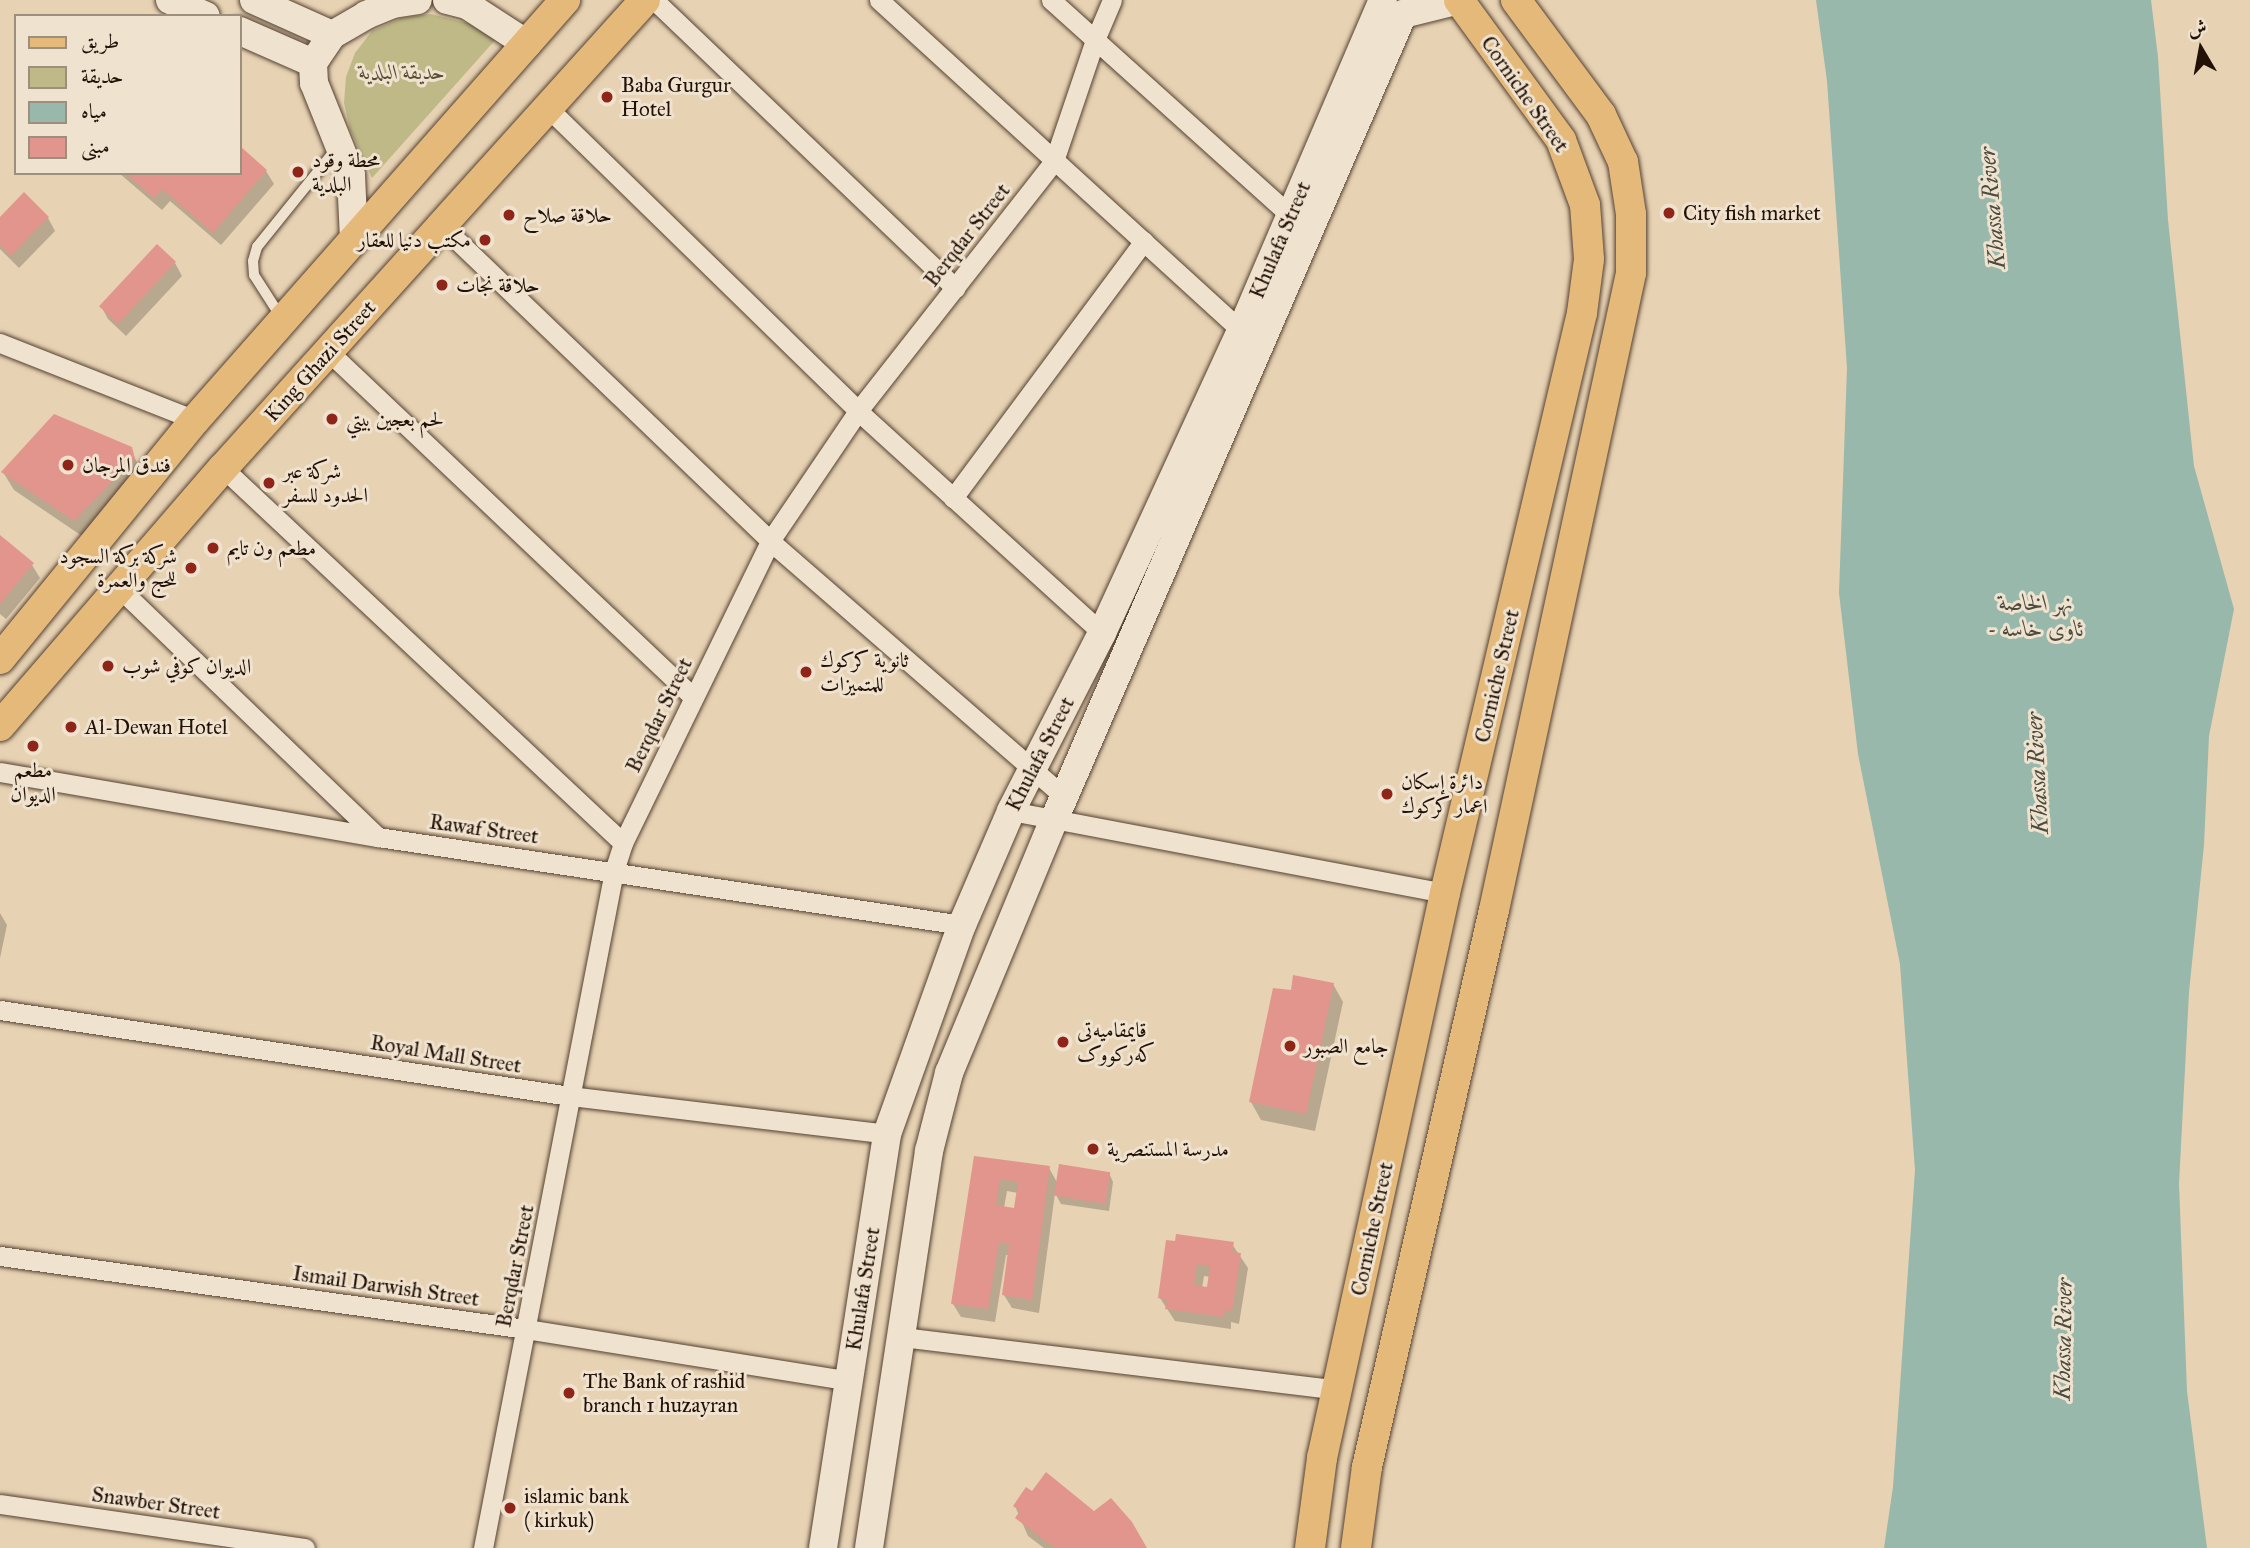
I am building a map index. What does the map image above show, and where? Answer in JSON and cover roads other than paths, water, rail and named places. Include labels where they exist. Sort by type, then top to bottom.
[{"type":"main road","points":[[49,668],[9,650],[195,420],[565,0]]},
{"type":"main road","name":"King Ghazi Street","points":[[0,726],[223,468],[645,0]]},
{"type":"main road","name":"Corniche Street","points":[[1310,1548],[1322,1458],[1445,893],[1582,313],[1589,259],[1585,205],[1561,140],[1459,0]]},
{"type":"main road","points":[[1356,1548],[1367,1466],[1491,923],[1630,272],[1631,214],[1623,162],[1601,115],[1516,0]]},
{"type":"main road","points":[[1547,467],[1587,476]]},
{"type":"street","points":[[170,0],[202,14]]},
{"type":"street","points":[[254,0],[332,35]]},
{"type":"street","points":[[354,239],[351,175],[314,83],[313,63],[332,35],[366,15],[393,4],[418,0]]},
{"type":"street","points":[[447,0],[467,5],[527,44]]},
{"type":"street","points":[[654,0],[954,289]]},
{"type":"street","points":[[879,0],[1241,331]]},
{"type":"street","points":[[1051,0],[1290,215]]},
{"type":"street","name":"Berqdar Street","points":[[483,1548],[614,871],[623,843],[692,696],[770,541],[859,411],[1054,161],[1095,40],[1112,0]]},
{"type":"street","name":"Khulafa Street","points":[[823,1548],[887,1134],[962,925],[1011,811],[1102,633],[1241,331],[1383,0]]},
{"type":"street","points":[[869,1548],[929,1151],[949,1073],[1059,809],[1403,15],[1459,0]]},
{"type":"street","points":[[1525,0],[1542,35]]},
{"type":"street","points":[[242,32],[313,63]]},
{"type":"street","points":[[548,108],[859,411],[1102,633]]},
{"type":"street","points":[[441,225],[770,541],[1032,772],[1059,809]]},
{"type":"street","points":[[953,498],[1144,241]]},
{"type":"street","points":[[0,343],[195,420]]},
{"type":"street","points":[[329,352],[692,696]]},
{"type":"street","points":[[223,468],[623,843]]},
{"type":"street","points":[[118,587],[378,837]]},
{"type":"street","name":"Rawaf Street","points":[[0,772],[378,837],[962,925]]},
{"type":"street","points":[[1011,811],[1059,809],[1445,893]]},
{"type":"street","name":"Royal Mall Street","points":[[0,1010],[570,1096],[887,1134]]},
{"type":"street","name":"Ismail Darwish Street","points":[[0,1256],[526,1329],[849,1381]]},
{"type":"street","points":[[902,1338],[1338,1390]]},
{"type":"street","name":"Snawber Street","points":[[0,1504],[305,1548]]},
{"type":"lane","points":[[283,320],[254,275],[253,261],[257,247],[340,145]]},
{"type":"water","name":"نهر الخاصة - ئاوی خاسە","points":[[1816,0],[2151,0],[2158,57],[2168,220],[2194,466],[2234,609],[2209,736],[2204,845],[2189,992],[2179,1184],[2187,1391],[2207,1548],[1884,1548],[1893,1487],[1915,1170],[1900,964],[1858,754],[1839,593],[1847,368],[1827,81]]},
{"type":"place","name":"Baba Gurgur Hotel","points":[[607,97]]},
{"type":"place","name":"محطة وقود البلدية","points":[[298,172]]},
{"type":"place","name":"City fish market","points":[[1669,213]]},
{"type":"place","name":"حلاقة صلاح","points":[[509,215]]},
{"type":"place","name":"مكتب دنيا للعقار","points":[[485,240]]},
{"type":"place","name":"حلاقة نجات","points":[[442,285]]},
{"type":"place","name":"لحم بعجين بيتي","points":[[332,419]]},
{"type":"place","name":"فندق المرجان","points":[[68,465]]},
{"type":"place","name":"شركة عبر الحدود للسفر","points":[[269,483]]},
{"type":"place","name":"مطعم ون تايم","points":[[213,548]]},
{"type":"place","name":"شركة بركة السجود للحج والعمرة","points":[[191,568]]},
{"type":"place","name":"الديوان كوفي شوب","points":[[108,666]]},
{"type":"place","name":"ثانوية كركوك للمتميزات","points":[[806,672]]},
{"type":"place","name":"Al-Dewan Hotel","points":[[71,727]]},
{"type":"place","name":"مطعم الديوان","points":[[33,746]]},
{"type":"place","name":"دائرة إسكان اعمار كركوك","points":[[1387,794]]},
{"type":"place","name":"قایمقامیەتی کەرکووک","points":[[1063,1042]]},
{"type":"place","name":"جامع الصبور","points":[[1290,1046]]},
{"type":"place","name":"مدرسة المستنصرية","points":[[1093,1149]]},
{"type":"place","name":"The Bank of rashid branch 1 huzayran","points":[[569,1393]]},
{"type":"place","name":"islamic bank ( kirkuk)","points":[[510,1508]]},
{"type":"park label","name":"حديقة البلدية","points":[[402,72]]},
{"type":"water label","name":"Khassa River","points":[[1992,208]]},
{"type":"water label","name":"Khassa River","points":[[2037,773]]},
{"type":"water label","name":"Khassa River","points":[[2063,1339]]}]
